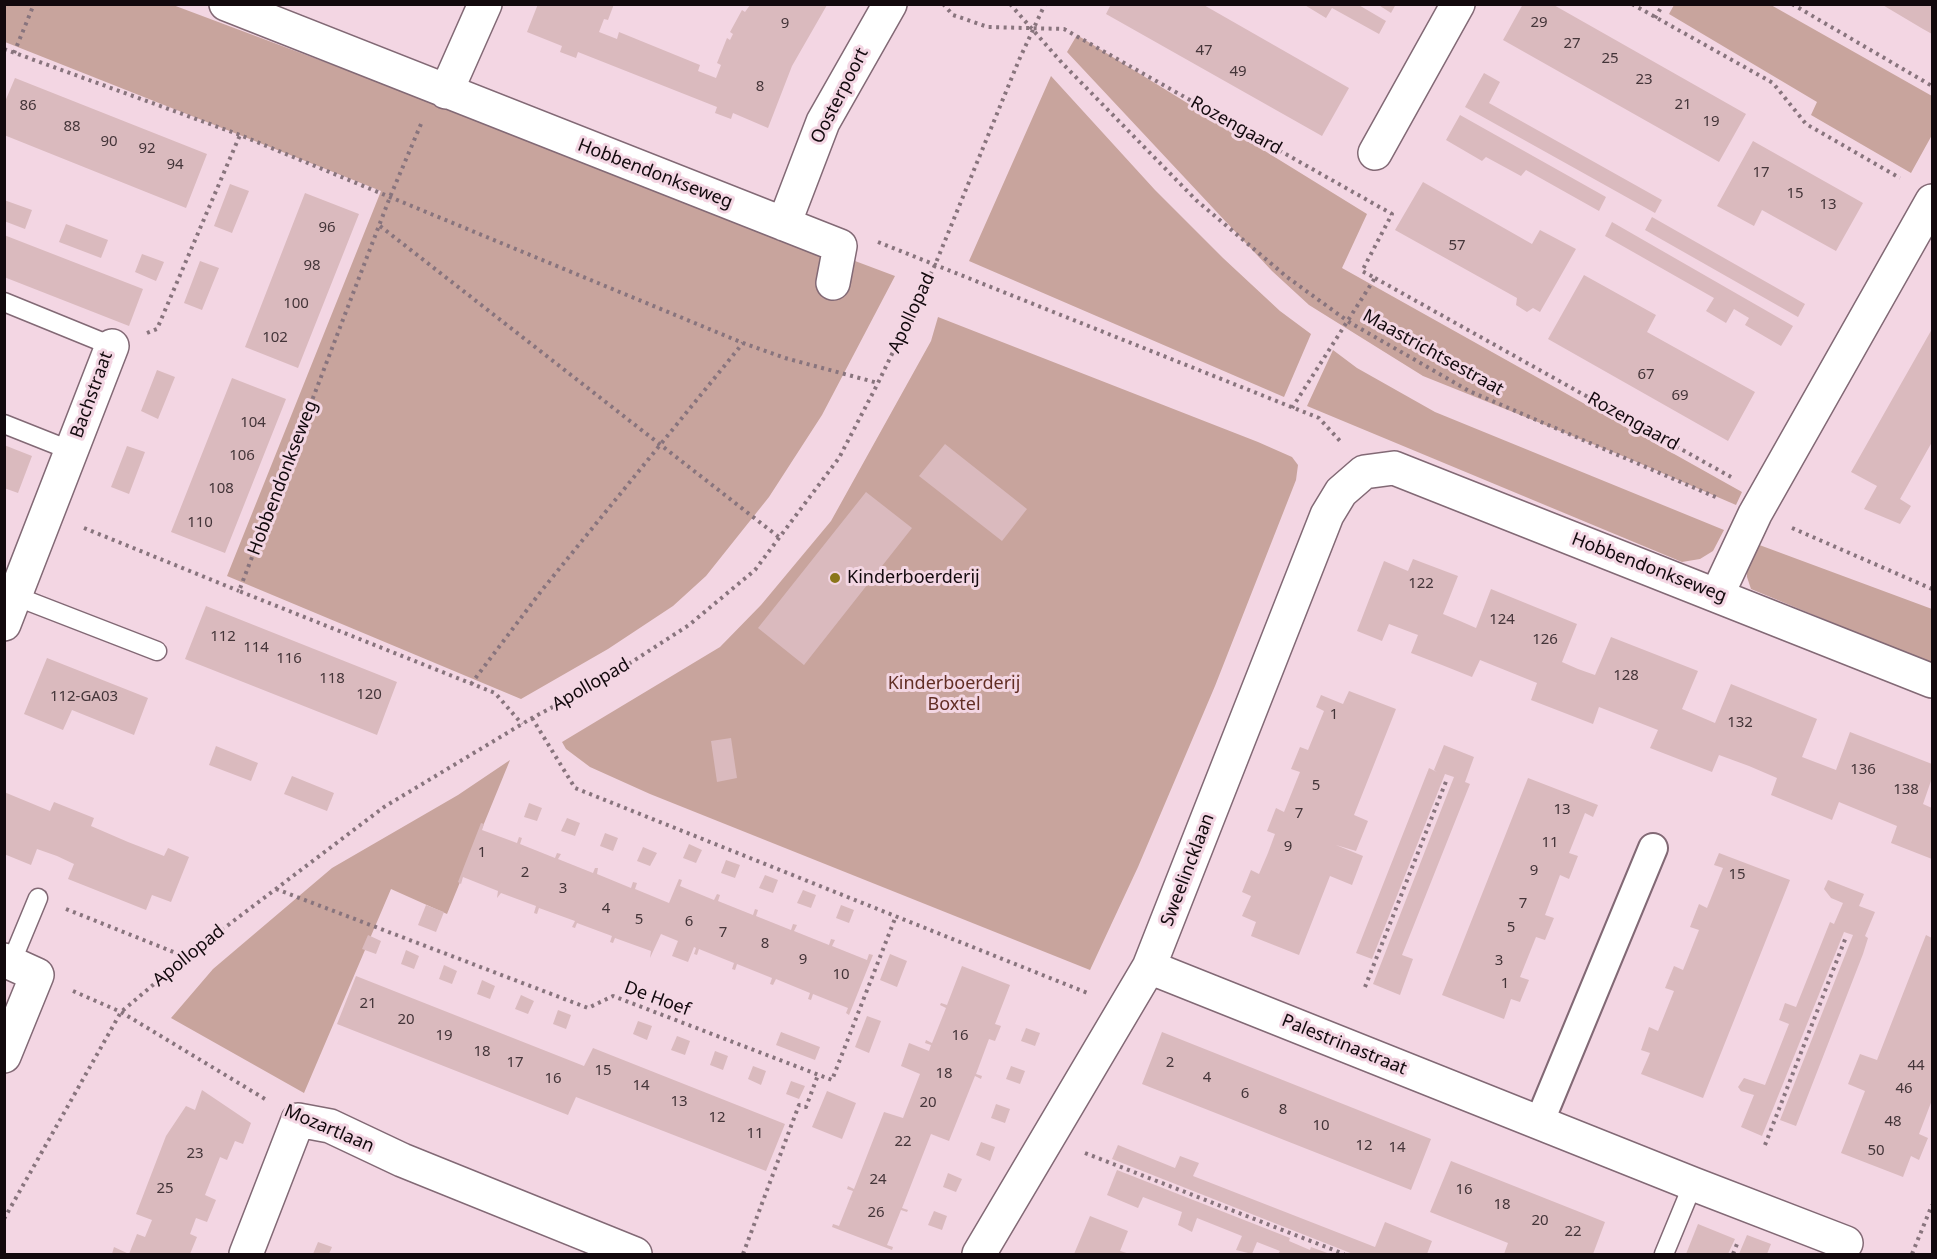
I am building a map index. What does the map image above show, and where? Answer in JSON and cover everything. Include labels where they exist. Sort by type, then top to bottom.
[{"type":"street","name":"Hobbendonkseweg","points":[[226,4],[840,246],[833,283]]},
{"type":"street","points":[[441,89],[485,4]]},
{"type":"street","name":"Oosterpoort","points":[[783,224],[824,122],[890,4]]},
{"type":"street","points":[[1375,153],[1458,4]]},
{"type":"street","points":[[1717,595],[1760,505],[1932,201]]},
{"type":"street","name":"Bachstraat","points":[[10,610],[112,346]]},
{"type":"street","name":"Hobbendonkseweg","points":[[1364,472],[1394,468],[1932,681]]},
{"type":"street","name":"Sweelincklaan","points":[[979,1254],[1127,1008],[1149,967],[1327,515],[1341,492],[1364,472]]},
{"type":"street","points":[[1539,1123],[1653,848]]},
{"type":"street","points":[[4,1056],[17,966]]},
{"type":"street","name":"Palestrinastraat","points":[[1149,967],[1846,1243]]},
{"type":"street","points":[[246,1254],[298,1120]]},
{"type":"street","name":"Mozartlaan","points":[[298,1120],[330,1126],[402,1160],[635,1254]]},
{"type":"lane","name":"Bachstraat","points":[[4,302],[112,346]]},
{"type":"lane","name":"Bachstraat","points":[[4,424],[72,451]]},
{"type":"lane","points":[[10,610],[157,651]]},
{"type":"lane","points":[[17,966],[38,898]]},
{"type":"lane","points":[[1664,1254],[1693,1184]]},
{"type":"path","points":[[14,53],[34,4]]},
{"type":"path","points":[[943,4],[953,15],[988,27],[1031,30],[1045,4]]},
{"type":"path","name":"Maastrichtsestraat","points":[[1010,4],[1031,30],[1196,200],[1287,277],[1349,322],[1468,391],[1760,505],[1932,589]]},
{"type":"path","points":[[1632,4],[1773,83],[1806,124],[1903,179]]},
{"type":"path","points":[[1655,18],[1663,4]]},
{"type":"path","points":[[1792,4],[1932,86]]},
{"type":"path","name":"Rozengaard","points":[[1031,30],[1064,29],[1392,214],[1362,271],[1760,505]]},
{"type":"path","name":"Apollopad","points":[[4,1219],[121,1012],[186,957],[384,807],[532,718],[607,678],[688,625],[755,570],[839,458],[879,383],[935,265],[1031,30]]},
{"type":"path","points":[[4,49],[240,135],[743,343],[784,358],[879,383]]},
{"type":"path","name":"Hobbendonkseweg","points":[[239,591],[390,197],[441,89]]},
{"type":"path","points":[[112,346],[157,329],[240,135]]},
{"type":"path","points":[[380,226],[780,538]]},
{"type":"path","points":[[1292,408],[1375,278]]},
{"type":"path","points":[[471,684],[542,590],[743,343]]},
{"type":"path","points":[[48,513],[495,693],[522,724]]},
{"type":"path","points":[[532,718],[574,788],[1127,1008]]},
{"type":"path","points":[[1365,987],[1447,779]]},
{"type":"path","name":"De Hoef","points":[[275,889],[588,1008],[613,996],[818,1075]]},
{"type":"path","points":[[38,898],[186,957]]},
{"type":"path","points":[[743,1254],[799,1105],[806,1107],[818,1075],[832,1080],[896,916]]},
{"type":"path","points":[[1765,1145],[1846,937]]},
{"type":"path","name":"Mozartlaan","points":[[17,966],[121,1012],[298,1120]]},
{"type":"path","points":[[1049,1138],[1344,1254]]},
{"type":"path","points":[[1912,1254],[1932,1205]]},
{"type":"green space","points":[[4,5],[173,5],[895,276],[822,415],[769,497],[706,576],[673,606],[608,649],[521,699],[227,576],[381,191],[5,42]]},
{"type":"green space","points":[[1674,5],[1771,5],[1932,96],[1932,135],[1911,173],[1811,115],[1817,102],[1669,14]]},
{"type":"green space","points":[[1077,35],[1367,214],[1342,268],[1742,492],[1736,505],[1625,457],[1423,376],[1309,305],[1272,271],[1067,52]]},
{"type":"green space","points":[[1051,76],[1155,190],[1223,258],[1280,311],[1311,334],[1284,397],[969,261]]},
{"type":"green space","name":"Kinderboerderij Boxtel","points":[[938,317],[1258,442],[1292,457],[1298,465],[1296,480],[1215,686],[1138,867],[1090,970],[650,794],[590,767],[566,749],[562,742],[720,647],[761,605],[831,521],[931,341]]},
{"type":"green space","points":[[1333,350],[1357,368],[1435,412],[1724,530],[1713,551],[1700,559],[1682,562],[1307,406]]},
{"type":"green space","points":[[1754,543],[1932,609],[1932,664],[1751,589],[1747,577],[1747,563]]},
{"type":"green space","points":[[510,760],[447,914],[391,889],[304,1093],[171,1018],[213,969],[332,868],[458,795]]},
{"type":"building","points":[[538,4],[614,4],[608,20],[604,19],[599,32],[617,39],[619,32],[700,65],[698,71],[716,78],[721,65],[717,63],[727,38],[730,40],[733,34],[730,32],[742,10],[745,12],[750,5],[827,5],[792,66],[768,128],[733,113],[731,119],[715,113],[717,107],[578,52],[576,58],[560,52],[562,46],[527,32]]},
{"type":"building","points":[[1111,4],[1202,4],[1349,88],[1322,136],[1106,14]]},
{"type":"building","points":[[1303,4],[1357,4],[1386,21],[1379,34],[1332,8],[1326,18]]},
{"type":"building","points":[[1377,4],[1396,4],[1391,13]]},
{"type":"building","points":[[1523,4],[1552,4],[1746,114],[1719,162],[1503,40]]},
{"type":"building","points":[[1881,4],[1932,4],[1932,34],[1923,29]]},
{"type":"building","points":[[1484,73],[1500,82],[1489,103],[1662,200],[1655,213],[1465,107]]},
{"type":"building","points":[[15,78],[207,154],[186,208],[4,135],[4,104]]},
{"type":"building","points":[[1460,115],[1606,197],[1599,211],[1526,170],[1521,176],[1486,157],[1482,161],[1446,140]]},
{"type":"building","points":[[1753,141],[1863,203],[1836,251],[1762,210],[1754,226],[1717,206]]},
{"type":"building","points":[[1423,182],[1532,244],[1540,230],[1576,249],[1540,312],[1533,308],[1527,312],[1516,305],[1517,298],[1395,230]]},
{"type":"building","points":[[230,184],[249,191],[232,233],[214,226]]},
{"type":"building","points":[[305,193],[359,214],[298,368],[245,347]]},
{"type":"building","points":[[4,200],[32,210],[25,229],[4,221]]},
{"type":"building","points":[[1652,217],[1805,304],[1798,317],[1645,230]]},
{"type":"building","points":[[1612,222],[1793,326],[1781,346],[1745,325],[1749,318],[1734,309],[1726,323],[1706,311],[1714,298],[1605,236]]},
{"type":"building","points":[[66,224],[108,240],[101,258],[59,242]]},
{"type":"building","points":[[4,235],[143,289],[129,326],[4,277]]},
{"type":"building","points":[[142,254],[164,262],[156,281],[135,272]]},
{"type":"building","points":[[200,261],[219,268],[202,310],[184,303]]},
{"type":"building","points":[[1584,275],[1656,315],[1647,332],[1755,392],[1728,441],[1548,339]]},
{"type":"building","points":[[1932,329],[1932,442],[1900,499],[1911,506],[1900,524],[1864,509],[1877,486],[1851,472]]},
{"type":"building","points":[[157,370],[175,377],[158,419],[141,411]]},
{"type":"building","points":[[232,378],[286,399],[225,553],[171,532]]},
{"type":"building","points":[[945,444],[1027,509],[1002,541],[919,476]]},
{"type":"building","points":[[4,445],[32,456],[18,493],[4,488]]},
{"type":"building","points":[[127,446],[145,452],[129,494],[111,487]]},
{"type":"building","name":"Kinderboerderij","points":[[866,492],[912,528],[804,665],[758,628]]},
{"type":"building","points":[[1413,559],[1458,576],[1443,614],[1476,628],[1491,589],[1577,624],[1562,662],[1578,669],[1595,675],[1611,637],[1698,671],[1682,709],[1715,723],[1731,684],[1817,719],[1802,757],[1836,770],[1850,732],[1932,764],[1932,778],[1923,804],[1932,808],[1932,859],[1891,843],[1897,826],[1839,802],[1832,820],[1771,795],[1777,778],[1749,766],[1719,755],[1712,772],[1650,748],[1658,730],[1599,707],[1593,724],[1531,700],[1537,683],[1480,660],[1472,677],[1411,653],[1418,635],[1389,624],[1382,641],[1357,631],[1384,561],[1408,571]]},
{"type":"building","points":[[206,606],[397,682],[377,735],[185,659]]},
{"type":"building","points":[[47,658],[148,698],[134,735],[72,710],[63,730],[24,714]]},
{"type":"building","points":[[1349,691],[1396,709],[1354,815],[1368,821],[1356,851],[1336,845],[1363,856],[1352,885],[1330,876],[1299,955],[1251,936],[1256,922],[1242,916],[1251,896],[1242,892],[1251,870],[1259,874],[1268,853],[1275,834],[1267,831],[1276,808],[1284,812],[1300,772],[1291,769],[1300,747],[1308,750],[1324,711],[1316,707],[1321,695],[1343,704]]},
{"type":"building","points":[[731,738],[737,778],[717,782],[711,741]]},
{"type":"building","points":[[1444,745],[1474,757],[1465,782],[1470,784],[1402,955],[1413,959],[1400,995],[1373,984],[1454,777],[1445,774],[1372,959],[1356,953],[1429,768],[1437,772],[1434,770]]},
{"type":"building","points":[[216,746],[258,763],[251,781],[209,765]]},
{"type":"building","points":[[292,776],[334,793],[327,811],[284,794]]},
{"type":"building","points":[[1528,778],[1598,805],[1593,817],[1585,813],[1569,853],[1578,856],[1569,879],[1560,875],[1545,915],[1554,918],[1545,940],[1536,937],[1520,977],[1529,980],[1520,1002],[1511,999],[1504,1019],[1442,995]]},
{"type":"building","points":[[4,792],[50,811],[54,802],[94,818],[91,826],[164,856],[168,848],[189,857],[171,902],[152,895],[146,910],[68,879],[74,864],[57,856],[37,849],[31,865],[4,854]]},
{"type":"building","points":[[529,803],[542,808],[537,821],[524,817]]},
{"type":"building","points":[[567,818],[580,823],[575,836],[561,831]]},
{"type":"building","points":[[481,823],[484,824],[482,830],[517,843],[519,837],[522,838],[520,844],[555,858],[557,853],[561,854],[558,859],[593,873],[595,868],[598,868],[597,874],[631,888],[633,882],[637,883],[635,889],[669,903],[679,879],[682,880],[680,886],[714,900],[717,894],[720,895],[718,901],[753,915],[755,909],[758,910],[756,916],[791,930],[793,924],[797,925],[794,931],[829,945],[831,939],[835,940],[832,946],[867,960],[869,954],[873,955],[849,1015],[846,1013],[848,1008],[813,994],[811,1000],[808,999],[810,993],[776,979],[773,985],[770,984],[772,978],[737,964],[735,970],[732,969],[734,963],[699,949],[697,955],[694,954],[696,948],[694,947],[688,962],[672,956],[678,941],[661,934],[650,958],[651,951],[615,938],[613,943],[610,942],[612,936],[577,923],[575,928],[572,927],[575,921],[539,908],[537,914],[534,913],[536,906],[501,893],[497,898],[498,891],[463,877],[461,884],[458,882]]},
{"type":"building","points":[[605,833],[618,838],[613,851],[600,846]]},
{"type":"building","points":[[689,844],[702,850],[696,863],[683,858]]},
{"type":"building","points":[[643,847],[657,853],[650,866],[637,861]]},
{"type":"building","points":[[1719,853],[1790,880],[1703,1098],[1641,1074],[1650,1053],[1641,1050],[1649,1027],[1658,1031],[1674,991],[1665,988],[1674,966],[1683,970],[1699,930],[1690,927],[1699,904],[1707,908],[1723,868],[1714,865]]},
{"type":"building","points":[[726,860],[740,865],[735,878],[721,873]]},
{"type":"building","points":[[765,875],[778,880],[773,893],[759,888]]},
{"type":"building","points":[[1828,880],[1864,894],[1859,906],[1875,912],[1865,936],[1868,938],[1863,954],[1796,1126],[1780,1120],[1853,935],[1844,932],[1762,1136],[1741,1127],[1754,1095],[1741,1091],[1738,1087],[1744,1078],[1765,1085],[1789,1024],[1779,1020],[1785,1003],[1796,1007],[1830,922],[1834,924],[1843,903],[1831,898],[1824,889]]},
{"type":"building","points":[[803,890],[816,895],[811,908],[797,903]]},
{"type":"building","points":[[426,905],[444,912],[436,932],[418,925]]},
{"type":"building","points":[[841,905],[854,910],[849,923],[836,918]]},
{"type":"building","points":[[368,935],[381,941],[376,954],[362,949]]},
{"type":"building","points":[[1926,935],[1932,938],[1932,1100],[1919,1134],[1928,1138],[1919,1160],[1911,1156],[1903,1177],[1841,1153],[1865,1091],[1848,1084],[1860,1054],[1877,1060]]},
{"type":"building","points":[[406,950],[419,956],[414,969],[401,964]]},
{"type":"building","points":[[890,954],[907,961],[897,987],[880,980]]},
{"type":"building","points":[[444,965],[457,971],[452,984],[439,979]]},
{"type":"building","points":[[962,966],[1010,985],[995,1024],[1001,1026],[995,1041],[989,1039],[976,1074],[982,1076],[981,1079],[975,1076],[949,1141],[931,1134],[902,1208],[908,1210],[907,1212],[901,1210],[887,1245],[893,1247],[892,1250],[832,1227],[833,1224],[839,1226],[853,1191],[847,1189],[848,1186],[854,1189],[884,1112],[903,1118],[920,1074],[901,1066],[909,1043],[929,1051],[931,1045],[925,1043],[926,1040],[932,1043],[946,1008],[940,1005],[941,1003],[947,1005]]},
{"type":"building","points":[[356,976],[584,1066],[593,1048],[785,1124],[766,1171],[576,1097],[568,1115],[337,1024]]},
{"type":"building","points":[[482,980],[495,986],[490,999],[477,994]]},
{"type":"building","points":[[521,995],[534,1001],[528,1014],[515,1009]]},
{"type":"building","points":[[558,1010],[571,1015],[566,1029],[553,1024]]},
{"type":"building","points":[[867,1016],[881,1021],[869,1053],[855,1047]]},
{"type":"building","points":[[638,1021],[652,1026],[647,1040],[633,1034]]},
{"type":"building","points":[[1026,1028],[1040,1033],[1035,1046],[1021,1041]]},
{"type":"building","points":[[781,1032],[820,1047],[815,1060],[776,1045]]},
{"type":"building","points":[[1162,1032],[1431,1139],[1411,1190],[1142,1084]]},
{"type":"building","points":[[677,1036],[690,1041],[685,1055],[671,1050]]},
{"type":"building","points":[[715,1051],[728,1056],[723,1070],[710,1065]]},
{"type":"building","points":[[753,1066],[766,1071],[761,1085],[748,1079]]},
{"type":"building","points":[[1011,1066],[1025,1071],[1020,1084],[1006,1079]]},
{"type":"building","points":[[791,1081],[805,1086],[799,1099],[786,1094]]},
{"type":"building","points":[[202,1090],[251,1123],[243,1144],[235,1141],[227,1160],[220,1157],[205,1195],[216,1200],[207,1222],[196,1218],[190,1234],[197,1237],[190,1254],[129,1254],[137,1234],[145,1237],[152,1220],[136,1214],[166,1136],[186,1106],[195,1110]]},
{"type":"building","points":[[827,1091],[856,1103],[842,1139],[812,1127]]},
{"type":"building","points":[[996,1104],[1010,1109],[1005,1123],[991,1118]]},
{"type":"building","points":[[981,1142],[995,1147],[990,1161],[976,1155]]},
{"type":"building","points":[[1118,1145],[1175,1168],[1180,1156],[1199,1163],[1193,1176],[1375,1247],[1385,1222],[1432,1241],[1427,1254],[1353,1254],[1112,1159]]},
{"type":"building","points":[[1451,1161],[1605,1222],[1593,1254],[1504,1254],[1508,1243],[1430,1212]]},
{"type":"building","points":[[1117,1170],[1290,1238],[1289,1241],[1310,1250],[1311,1247],[1330,1254],[1278,1254],[1280,1251],[1257,1242],[1252,1254],[1236,1250],[1242,1236],[1197,1218],[1192,1232],[1178,1225],[1182,1212],[1143,1197],[1138,1208],[1107,1195]]},
{"type":"building","points":[[948,1173],[962,1179],[956,1192],[943,1187]]},
{"type":"building","points":[[934,1211],[947,1216],[942,1230],[928,1225]]},
{"type":"building","points":[[1090,1216],[1128,1231],[1120,1251],[1130,1254],[1074,1254]]},
{"type":"building","points":[[1698,1224],[1735,1239],[1728,1254],[1686,1254]]},
{"type":"building","points":[[1747,1235],[1771,1244],[1767,1254],[1739,1254]]},
{"type":"building","points":[[318,1242],[332,1247],[329,1254],[313,1254]]},
{"type":"building","points":[[114,1247],[129,1254],[112,1254]]},
{"type":"place","name":"Kinderboerderij","points":[[835,578]]}]
